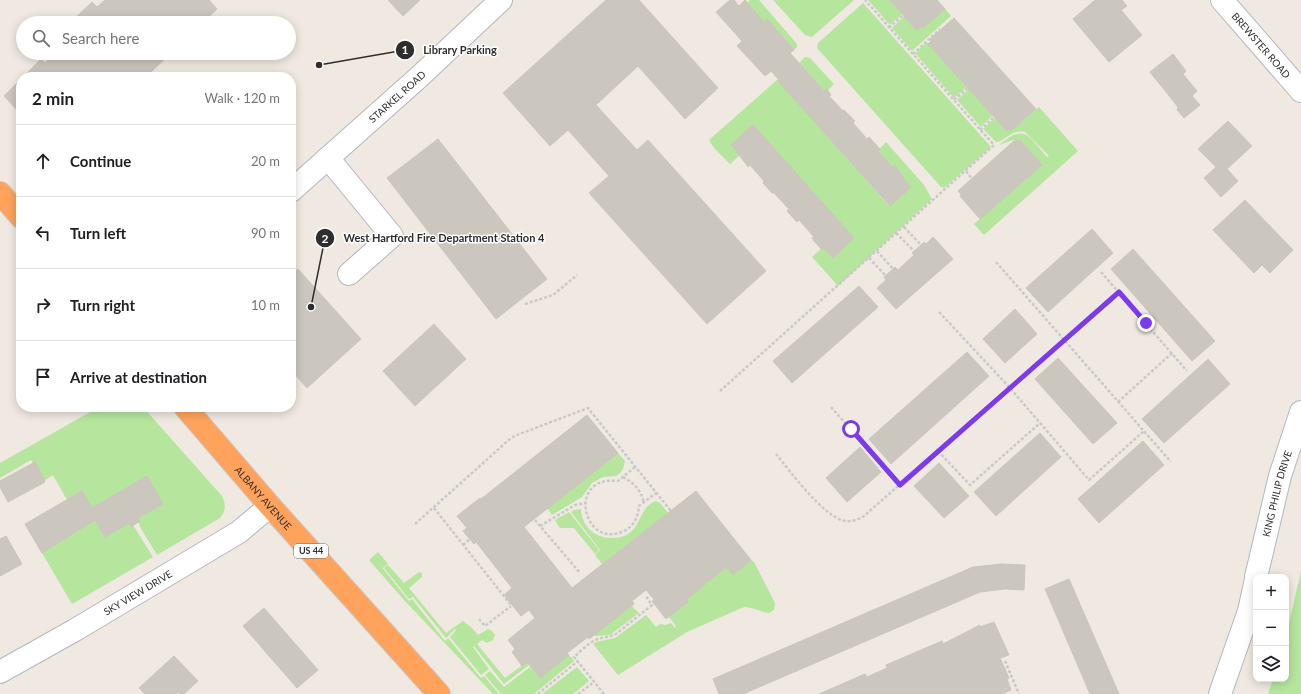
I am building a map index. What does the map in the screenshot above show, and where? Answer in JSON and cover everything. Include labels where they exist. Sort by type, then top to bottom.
[{"type":"highway","points":[[0,193],[16,211]]},
{"type":"highway","name":"ALBANY AVENUE","points":[[189,412],[270,506],[439,694]]},
{"type":"street","name":"STARKEL ROAD","points":[[296,187],[501,0]]},
{"type":"street","name":"BREWSTER ROAD","points":[[1222,0],[1301,91]]},
{"type":"street","points":[[328,158],[392,236],[349,274]]},
{"type":"street","name":"KING PHILIP DRIVE","points":[[1257,574],[1280,476],[1301,412]]},
{"type":"street","name":"SKY VIEW DRIVE","points":[[0,672],[75,630],[239,532],[270,506]]},
{"type":"street","name":"KING PHILIP DRIVE","points":[[1220,694],[1249,611],[1253,592]]},
{"type":"path","points":[[720,391],[994,145],[865,0]]},
{"type":"path","points":[[890,28],[903,15]]},
{"type":"path","points":[[913,54],[940,29]]},
{"type":"path","points":[[954,100],[968,88]]},
{"type":"path","points":[[980,130],[994,117]]},
{"type":"path","points":[[966,171],[972,178]]},
{"type":"path","points":[[904,227],[921,245]]},
{"type":"path","points":[[896,233],[914,251]]},
{"type":"path","points":[[876,251],[893,269]]},
{"type":"path","points":[[869,258],[886,276]]},
{"type":"path","points":[[996,262],[1171,462]]},
{"type":"path","points":[[1102,272],[1187,371]]},
{"type":"path","points":[[525,304],[553,295],[577,275]]},
{"type":"path","points":[[776,454],[821,506],[831,515],[846,521],[856,520],[864,516],[900,485],[1119,292]]},
{"type":"path","points":[[939,312],[1010,388],[1089,480],[1144,431]]},
{"type":"path","points":[[1118,402],[1172,353]]},
{"type":"path","points":[[831,407],[900,485]]},
{"type":"path","points":[[415,524],[511,438],[588,408],[671,511]]},
{"type":"path","points":[[938,451],[970,485],[1040,423]]},
{"type":"path","points":[[636,467],[618,481],[605,481],[598,484],[589,493],[585,512],[591,524],[601,532],[614,534],[620,533],[632,525],[638,513],[639,506],[656,493]]},
{"type":"path","points":[[623,477],[634,485],[639,491],[644,503]]},
{"type":"path","points":[[540,526],[575,506],[586,503]]},
{"type":"path","points":[[434,508],[512,605],[485,626],[479,619]]},
{"type":"path","points":[[535,520],[580,573]]},
{"type":"path","points":[[463,545],[470,539]]},
{"type":"path","points":[[604,694],[574,657],[598,638],[611,637],[616,634],[652,605],[647,598],[651,595]]},
{"type":"path","points":[[540,694],[539,693],[578,661]]},
{"type":"path","points":[[1005,662],[1019,694]]},
{"type":"path","points":[[578,694],[594,682]]},
{"type":"green space","points":[[750,0],[759,0],[797,44],[797,47],[794,50],[767,20],[764,22],[747,3]]},
{"type":"green space","points":[[773,0],[854,0],[812,37],[805,35]]},
{"type":"green space","points":[[868,0],[890,0],[902,14],[890,25]]},
{"type":"green space","points":[[863,3],[991,147],[944,188],[941,187],[817,48],[818,43]]},
{"type":"green space","points":[[945,9],[951,16],[912,51],[892,28],[904,16],[916,30],[921,26],[923,28]]},
{"type":"green space","points":[[927,42],[967,87],[954,98],[915,53]]},
{"type":"green space","points":[[805,57],[810,58],[834,84],[828,90],[824,91],[799,63]]},
{"type":"green space","points":[[778,79],[889,206],[911,187],[894,165],[892,167],[878,151],[886,142],[924,185],[932,199],[838,286],[812,257],[824,248],[833,258],[854,238],[753,126],[738,154],[739,156],[730,164],[714,148],[709,140]]},
{"type":"green space","points":[[969,89],[993,115],[981,127],[957,100]]},
{"type":"green space","points":[[1039,107],[1078,151],[984,235],[974,224],[1042,165],[1020,140],[1019,142],[1016,139],[999,145],[1015,135],[1026,135],[1047,157],[1049,156],[1025,132],[1020,131],[1013,133],[996,142],[983,129],[995,118],[1006,130],[1009,129],[1011,131]]},
{"type":"green space","points":[[90,412],[147,412],[222,496],[225,507],[220,518],[157,555],[138,522],[140,521],[138,518],[163,504],[147,476],[92,508],[67,500],[53,475],[44,481],[31,460],[0,478],[0,463]]},
{"type":"green space","points":[[618,453],[625,461],[623,469],[620,473],[616,476],[603,477],[592,483],[582,497],[552,515],[547,508]]},
{"type":"green space","points":[[656,501],[660,503],[668,513],[602,564],[595,555],[600,550],[571,512],[581,509],[582,517],[589,529],[602,537],[622,537],[634,528],[644,510]]},
{"type":"green space","points":[[569,512],[599,550],[595,554],[574,528],[560,528],[555,520]]},
{"type":"green space","points":[[95,520],[105,537],[129,523],[133,525],[153,557],[72,604],[42,553]]},
{"type":"green space","points":[[378,552],[388,564],[383,568],[377,561],[409,601],[412,599],[445,641],[448,638],[481,678],[484,676],[499,694],[493,694],[404,600],[369,560]]},
{"type":"green space","points":[[751,560],[754,562],[775,603],[774,610],[769,613],[744,607],[687,632],[618,675],[593,644],[615,638],[646,615],[656,627],[660,624],[665,625],[671,623],[675,628],[676,626],[669,617],[687,602],[687,599],[726,567],[733,575]]},
{"type":"green space","points":[[388,565],[404,583],[419,572],[422,573],[422,577],[409,588],[446,633],[463,621],[478,635],[488,629],[492,631],[495,635],[493,640],[487,643],[482,640],[477,644],[505,678],[527,662],[529,665],[504,684],[474,646],[473,647],[489,669],[481,675],[450,637],[456,630],[455,629],[446,638],[413,597],[409,599],[384,568]]},
{"type":"green space","points":[[1301,571],[1301,694],[1268,694],[1272,682],[1289,682],[1289,623]]},
{"type":"green space","points":[[632,606],[639,613],[610,635],[594,635]]},
{"type":"green space","points":[[569,655],[574,661],[534,694],[501,694],[485,675],[490,671],[504,687],[530,667],[540,678]]},
{"type":"green space","points":[[577,667],[589,681],[573,694],[542,694]]},
{"type":"building","points":[[105,0],[209,0],[217,9],[210,16],[77,16],[92,2],[97,7]]},
{"type":"building","points":[[388,0],[420,0],[403,16]]},
{"type":"building","points":[[606,0],[639,0],[718,88],[685,119],[638,66],[596,105],[637,150],[648,140],[766,271],[707,324],[589,193],[609,176],[568,130],[550,146],[503,93]]},
{"type":"building","points":[[730,0],[734,0],[739,6],[745,0],[764,22],[767,19],[794,50],[790,53],[824,91],[827,89],[831,95],[829,96],[855,121],[853,123],[867,139],[869,137],[880,149],[878,151],[892,167],[894,165],[904,177],[903,178],[911,187],[890,206],[778,81],[779,80],[771,71],[765,76],[737,46],[742,41],[716,12]]},
{"type":"building","points":[[890,0],[937,0],[945,9],[923,28],[921,26],[916,30]]},
{"type":"building","points":[[1095,0],[1122,0],[1127,6],[1121,10],[1142,35],[1109,62],[1073,19]]},
{"type":"building","points":[[954,18],[1036,109],[1011,131],[1008,129],[1007,131],[928,44],[931,41],[930,39]]},
{"type":"building","points":[[1173,54],[1186,71],[1183,74],[1197,91],[1192,96],[1200,105],[1184,118],[1177,110],[1178,107],[1150,72]]},
{"type":"building","points":[[40,60],[45,63],[48,60],[164,60],[151,72],[28,72]]},
{"type":"building","points":[[16,84],[16,109],[4,96]]},
{"type":"building","points":[[1228,121],[1252,146],[1227,169],[1238,181],[1221,197],[1204,178],[1216,167],[1198,149]]},
{"type":"building","points":[[753,125],[854,238],[833,258],[824,248],[822,250],[812,238],[814,237],[799,220],[797,222],[787,211],[789,209],[763,183],[764,181],[750,165],[748,167],[731,145]]},
{"type":"building","points":[[438,139],[547,279],[496,319],[387,178]]},
{"type":"building","points":[[1016,139],[1019,142],[1020,140],[1042,165],[980,219],[960,196],[961,194],[958,191]]},
{"type":"building","points":[[1245,200],[1293,250],[1270,273],[1262,265],[1254,273],[1213,230]]},
{"type":"building","points":[[1092,229],[1113,253],[1048,312],[1026,288]]},
{"type":"building","points":[[933,237],[953,259],[896,309],[877,288],[886,280],[884,277],[895,267],[898,270],[914,255],[912,253],[924,242],[926,244]]},
{"type":"building","points":[[1133,249],[1215,341],[1192,361],[1111,269]]},
{"type":"building","points":[[298,269],[361,339],[307,388],[296,376],[296,271]]},
{"type":"building","points":[[859,286],[878,307],[792,383],[773,361]]},
{"type":"building","points":[[1015,309],[1037,334],[1005,363],[983,339]]},
{"type":"building","points":[[434,324],[466,359],[415,406],[383,371]]},
{"type":"building","points":[[967,352],[989,376],[891,464],[869,439]]},
{"type":"building","points":[[1058,358],[1117,423],[1093,444],[1035,379]]},
{"type":"building","points":[[1208,359],[1230,384],[1164,443],[1142,419]]},
{"type":"building","points":[[587,415],[618,453],[524,527],[572,588],[696,491],[751,560],[733,575],[726,567],[687,599],[688,602],[666,619],[652,601],[654,599],[646,590],[632,601],[634,604],[589,639],[588,637],[567,653],[569,655],[540,678],[527,662],[522,666],[512,652],[515,649],[508,640],[535,618],[529,610],[521,616],[504,595],[512,588],[476,542],[474,544],[463,531],[467,528],[457,516],[480,498],[481,499]]},
{"type":"building","points":[[1040,433],[1061,457],[996,516],[974,492]]},
{"type":"building","points":[[1143,441],[1164,465],[1099,523],[1078,499]]},
{"type":"building","points":[[860,447],[881,472],[847,502],[826,478]]},
{"type":"building","points":[[35,462],[45,482],[8,502],[0,487],[0,481]]},
{"type":"building","points":[[939,463],[969,496],[944,518],[914,486]]},
{"type":"building","points":[[147,476],[163,504],[138,518],[140,521],[131,527],[129,523],[105,537],[95,520],[42,553],[25,524],[82,491],[92,508]]},
{"type":"building","points":[[6,536],[22,564],[0,576],[0,539]]},
{"type":"building","points":[[1002,564],[1025,565],[1024,590],[1005,589],[980,592],[743,694],[719,694],[713,679],[973,567]]},
{"type":"building","points":[[1069,579],[1119,694],[1090,694],[1045,589]]},
{"type":"building","points":[[264,608],[318,670],[297,688],[243,626]]},
{"type":"building","points":[[994,622],[1009,655],[1000,658],[1009,678],[1007,679],[1011,690],[1002,694],[819,694],[865,674],[867,677],[887,668],[886,665],[942,641],[943,644],[980,625],[980,627]]},
{"type":"building","points":[[174,656],[198,681],[184,694],[180,694],[178,692],[176,694],[145,694],[139,688]]},
{"type":"place","name":"Library Parking","points":[[319,65]]},
{"type":"place","name":"West Hartford Fire Department Station 4","points":[[311,307]]},
{"type":"route","points":[[851,429],[900,485],[1119,292],[1146,323]]}]
